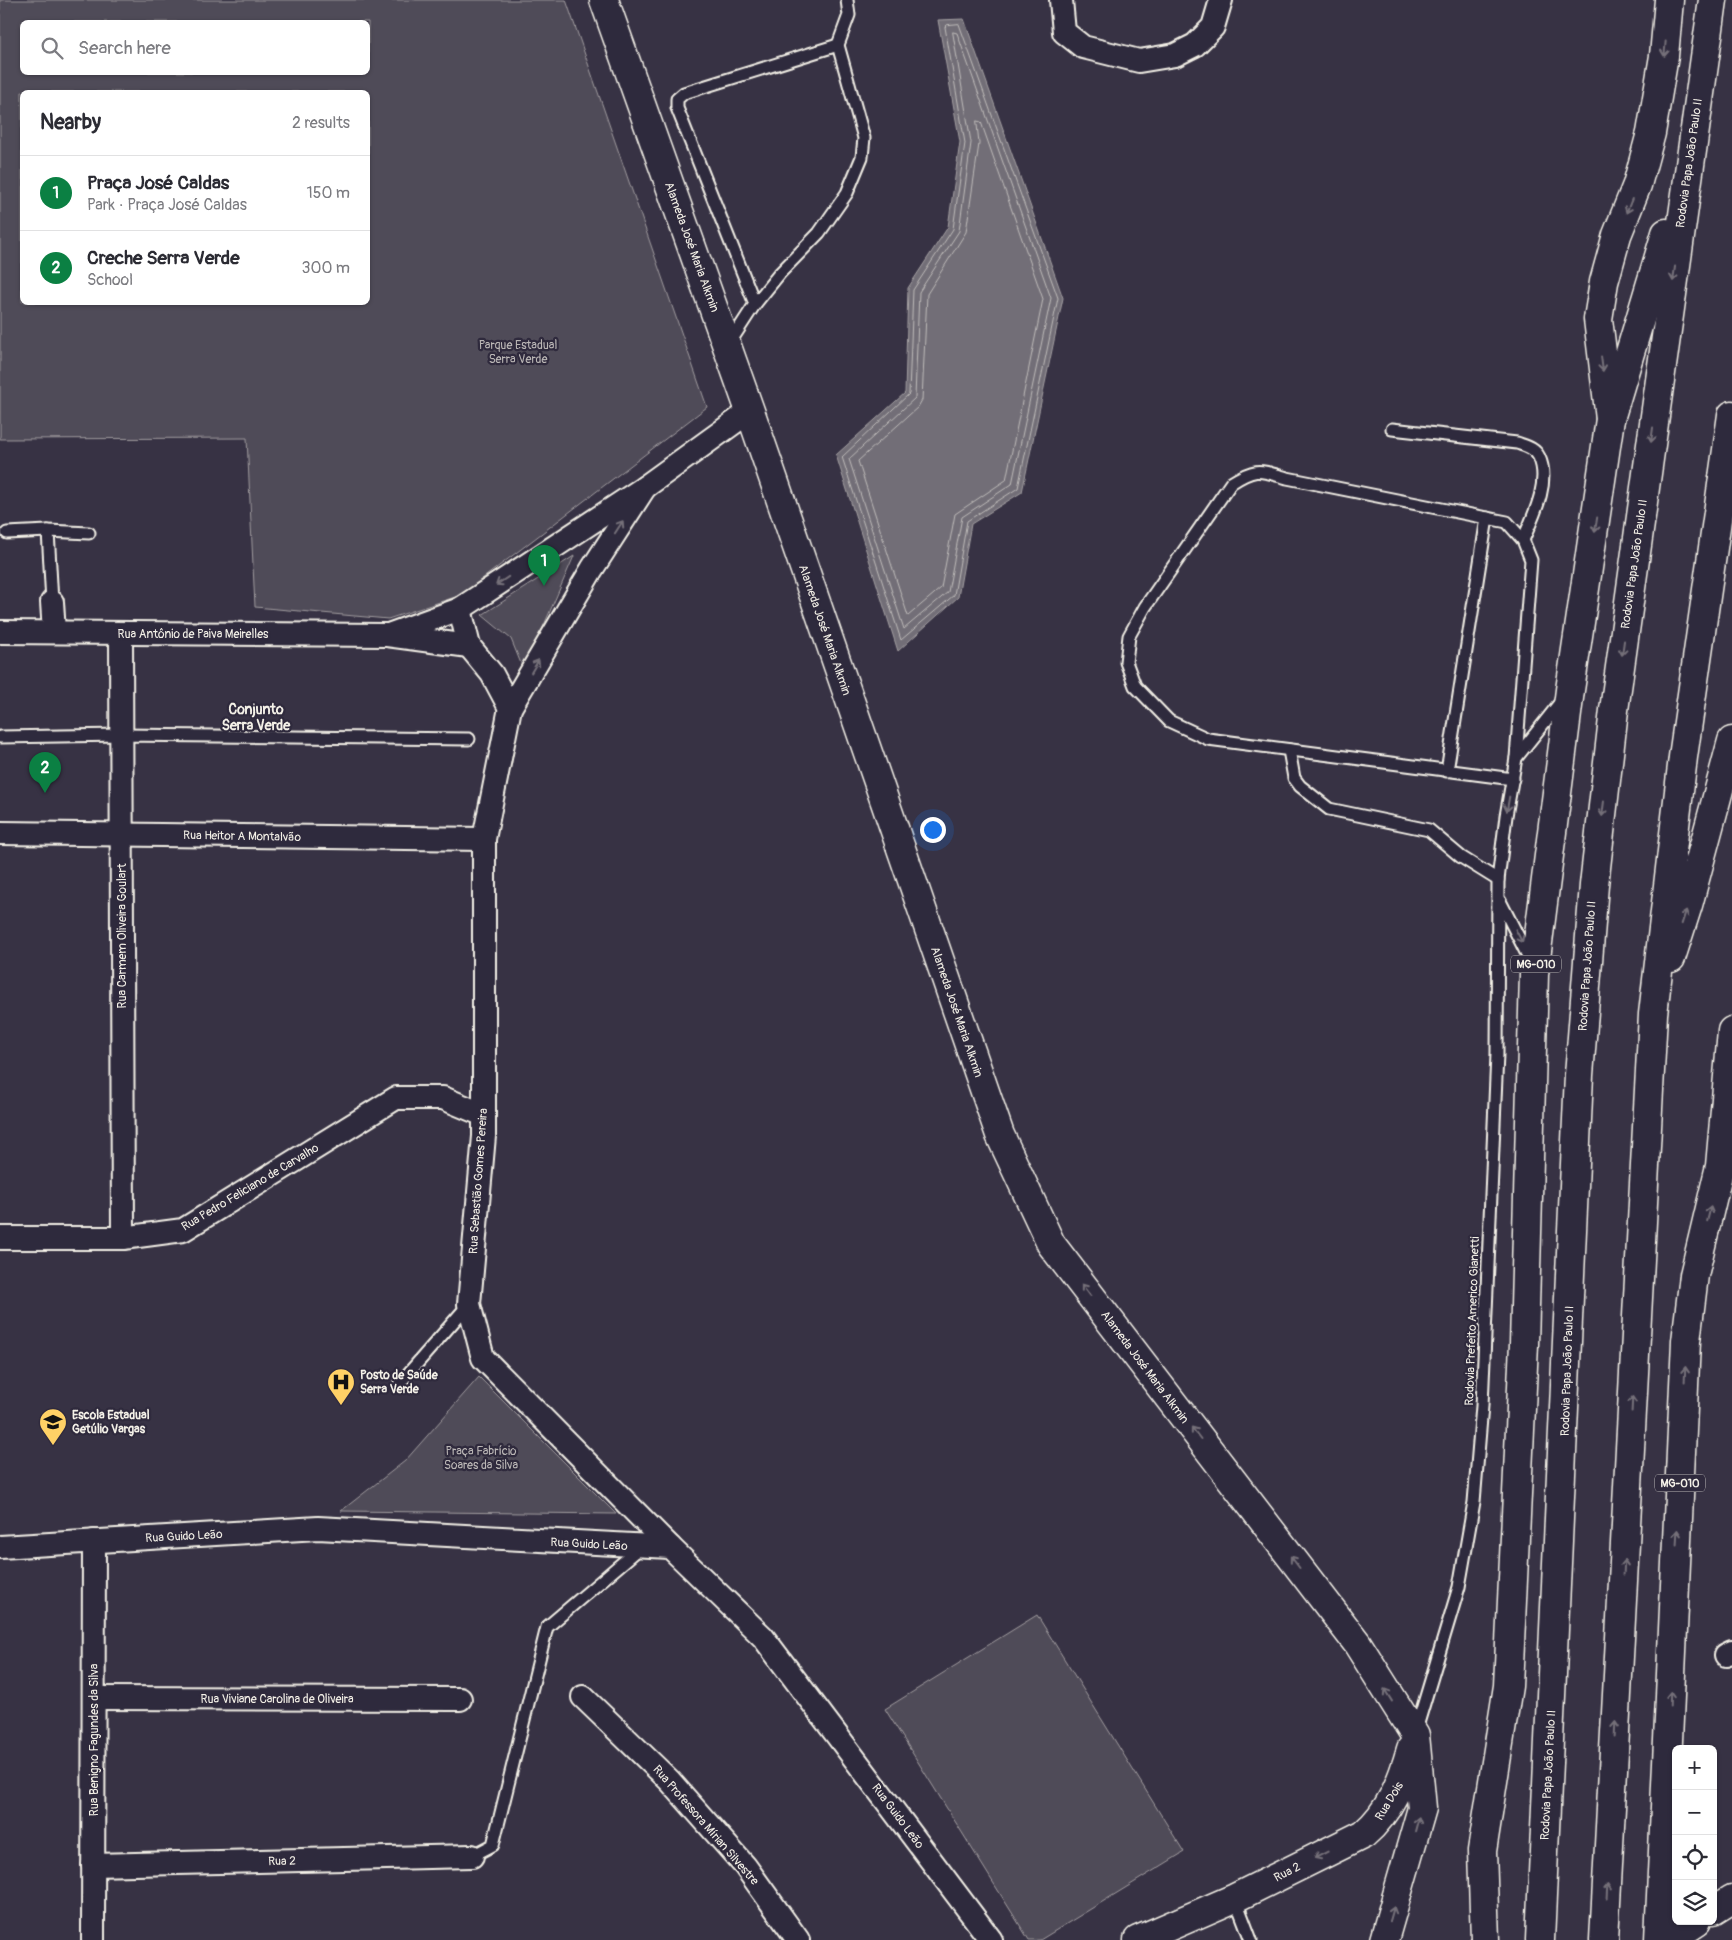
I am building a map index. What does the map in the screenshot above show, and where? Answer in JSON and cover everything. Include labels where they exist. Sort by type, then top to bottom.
[{"type":"main road","name":"Alameda José Maria Alkmin","points":[[604,0],[750,412],[1000,1135],[1051,1244],[1357,1643],[1415,1735],[1422,1808],[1384,1940]]},
{"type":"main road","name":"MG-010","points":[[1485,1940],[1482,1852],[1508,1686],[1524,1344],[1534,974],[1570,690],[1610,419],[1598,319],[1604,282],[1617,235],[1637,185],[1651,133],[1664,56],[1669,0]]},
{"type":"main road","name":"Rodovia Papa João Paulo II","points":[[1540,1940],[1579,1075],[1594,885],[1614,710],[1712,0]]},
{"type":"main road","points":[[1610,419],[1691,147]]},
{"type":"main road","points":[[1604,1940],[1653,1014],[1685,748],[1732,415]]},
{"type":"main road","points":[[1653,1014],[1688,905],[1732,742]]},
{"type":"main road","name":"MG-010","points":[[1659,1940],[1686,1341],[1694,1275],[1726,1163],[1732,1031]]},
{"type":"main road","name":"Rua Dois","points":[[1364,1834],[1377,1823],[1402,1780],[1415,1735]]},
{"type":"main road","points":[[1364,1834],[1387,1838],[1396,1846],[1400,1888]]},
{"type":"main road","name":"Rua 2","points":[[1138,1940],[1236,1898],[1364,1834]]},
{"type":"main road","points":[[1668,1940],[1691,1925]]},
{"type":"street","points":[[1061,0],[1064,32],[1083,47],[1139,61],[1175,55],[1195,45],[1213,27],[1221,0]]},
{"type":"street","name":"Rua Antônio de Paiva Meirelles","points":[[387,635],[460,609],[646,487],[750,412]]},
{"type":"street","name":"Rua Sebastião Gomes Pereira","points":[[646,487],[592,569],[510,708],[484,838],[484,1115],[469,1304],[483,1358],[670,1547]]},
{"type":"street","points":[[570,536],[589,556],[592,569]]},
{"type":"street","points":[[52,602],[54,632]]},
{"type":"street","points":[[460,609],[469,646],[492,674],[510,708]]},
{"type":"street","name":"Rua Antônio de Paiva Meirelles","points":[[0,632],[387,635],[469,646]]},
{"type":"street","name":"Rua Carmem Oliveira Goulart","points":[[121,634],[123,1238]]},
{"type":"street","name":"Rua Heitor A Montalvão","points":[[0,833],[484,838]]},
{"type":"street","name":"Rua Pedro Feliciano de Carvalho","points":[[0,1238],[123,1238],[183,1230],[396,1098],[443,1098],[484,1115]]},
{"type":"street","name":"Rua Guido Leão","points":[[0,1547],[318,1528],[641,1547],[670,1547],[764,1637],[991,1940]]},
{"type":"street","name":"Rua Benigno Fagundes da Silva","points":[[93,1940],[94,1541]]},
{"type":"street","name":"Rua Professora Mírian Silvestre","points":[[583,1697],[676,1788],[745,1866],[798,1940]]},
{"type":"street","name":"Rua Viviane Carolina de Oliveira","points":[[94,1698],[460,1699]]},
{"type":"street","name":"Rua 2","points":[[93,1865],[472,1856]]},
{"type":"lane","points":[[727,347],[755,304],[780,273],[819,233],[847,193],[862,157],[864,138],[838,45],[848,15],[847,0]]},
{"type":"lane","points":[[755,304],[677,108],[678,99],[684,93],[838,45]]},
{"type":"lane","points":[[1392,429],[1517,443],[1530,447],[1539,456],[1542,472],[1541,489],[1535,514],[1523,540],[1507,522],[1287,478],[1263,471],[1250,471],[1231,483],[1145,607],[1129,636],[1126,662],[1135,686],[1169,721],[1187,731],[1208,739],[1513,779]]},
{"type":"lane","points":[[1447,770],[1487,518]]},
{"type":"lane","points":[[48,531],[52,602]]},
{"type":"lane","points":[[7,534],[48,531],[89,534]]},
{"type":"lane","name":"Rodovia Prefeito Americo Gianetti","points":[[1415,1735],[1420,1712],[1459,1586],[1474,1502],[1483,1396],[1497,1054],[1498,880],[1516,758],[1531,560],[1523,540]]},
{"type":"lane","points":[[1516,758],[1570,690]]},
{"type":"lane","points":[[0,737],[121,735],[469,739]]},
{"type":"lane","points":[[1288,750],[1294,778],[1300,786],[1329,809],[1430,830],[1460,857],[1498,880]]},
{"type":"lane","points":[[1499,900],[1526,949],[1534,974]]},
{"type":"lane","points":[[400,1383],[469,1304]]},
{"type":"lane","points":[[472,1856],[493,1845],[547,1627],[641,1547]]},
{"type":"lane","points":[[1236,1898],[1251,1940]]},
{"type":"green space","name":"Parque Estadual Serra Verde","points":[[0,0],[566,0],[707,407],[461,595],[388,619],[255,607],[247,438],[0,439]]},
{"type":"green space","points":[[574,556],[524,671],[511,639],[482,615]]},
{"type":"green space","name":"Praça Fabrício Soares da Silva","points":[[479,1377],[616,1514],[341,1511],[405,1461]]},
{"type":"green space","points":[[1037,1615],[1184,1852],[1040,1940],[1029,1940],[885,1709]]},
{"type":"water","points":[[964,19],[1063,298],[1022,492],[971,524],[958,597],[898,651],[836,455],[905,393],[908,288],[948,227],[960,142],[938,20]]},
{"type":"place","name":"Praça José Caldas","points":[[544,586]]},
{"type":"place","name":"Creche Serra Verde","points":[[45,793]]},
{"type":"place","name":"Posto de Saúde Serra Verde","points":[[341,1406]]},
{"type":"place","name":"Escola Estadual Getúlio Vargas","points":[[53,1446]]},
{"type":"district","name":"Conjunto Serra Verde","points":[[256,718]]}]
